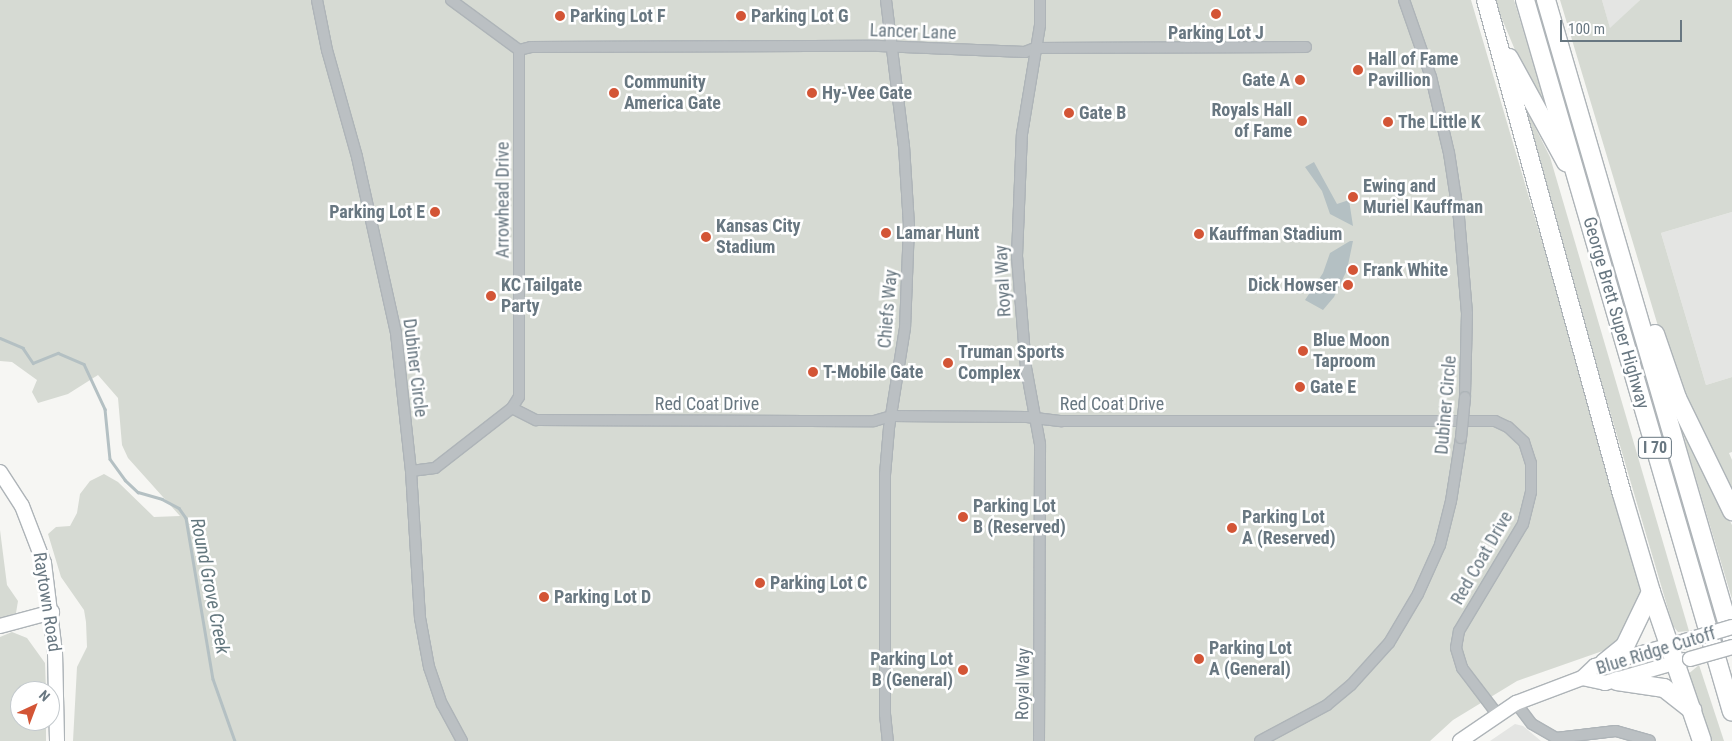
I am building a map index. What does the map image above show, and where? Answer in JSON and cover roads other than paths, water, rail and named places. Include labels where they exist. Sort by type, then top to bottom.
[{"type":"highway","points":[[1486,0],[1651,592],[1678,642],[1692,710],[1702,741]]},
{"type":"highway","name":"George Brett Super Highway","points":[[1525,0],[1732,712]]},
{"type":"highway","name":"George Brett Super Highway","points":[[1546,0],[1732,639]]},
{"type":"highway","points":[[1495,31],[1579,184]]},
{"type":"highway","points":[[1627,277],[1656,336],[1677,398],[1732,511]]},
{"type":"highway","points":[[1604,663],[1625,646],[1651,592]]},
{"type":"highway","points":[[1617,681],[1664,688],[1692,710]]},
{"type":"main road","name":"Raytown Road","points":[[0,472],[22,506],[34,532],[44,563],[52,612],[57,741]]},
{"type":"main road","points":[[0,626],[52,612]]},
{"type":"main road","name":"Blue Ridge Cutoff","points":[[1460,741],[1497,714],[1516,703],[1582,678],[1595,666],[1732,627]]},
{"type":"main road","name":"Blue Ridge Cutoff","points":[[1582,678],[1600,684],[1617,681],[1732,647]]},
{"type":"street","name":"Dubiner Circle","points":[[317,0],[327,50],[357,157],[396,333],[411,470],[419,602],[429,668],[442,704],[462,741]]},
{"type":"street","points":[[451,0],[519,50]]},
{"type":"street","name":"Chiefs Way","points":[[886,0],[905,153],[909,234],[905,328],[885,475],[885,714],[888,741]]},
{"type":"street","name":"Royal Way","points":[[1039,741],[1040,444],[1026,368],[1017,256],[1022,134],[1040,0]]},
{"type":"street","name":"Dubiner Circle","points":[[1260,741],[1327,705],[1351,685],[1389,642],[1418,594],[1440,545],[1451,501],[1461,438],[1467,305],[1459,218],[1449,153],[1431,77],[1404,0]]},
{"type":"street","name":"Lancer Lane","points":[[519,50],[531,47],[879,46],[892,49],[1024,52],[1035,48],[1306,47]]},
{"type":"street","name":"Arrowhead Drive","points":[[512,408],[519,397],[519,50]]},
{"type":"street","points":[[411,470],[435,468],[512,408]]},
{"type":"street","name":"Red Coat Drive","points":[[512,408],[536,420],[874,421],[892,416],[1486,419],[1508,427],[1524,442],[1530,456],[1529,505],[1519,532],[1459,631],[1456,648],[1462,668],[1497,714]]},
{"type":"street","points":[[1516,703],[1532,724],[1556,738],[1616,732],[1650,741]]},
{"type":"waterway","name":"Round Grove Creek","points":[[0,338],[23,348],[33,363],[58,353],[84,364],[105,409],[110,459],[125,480],[138,492],[162,499],[179,508],[186,518],[213,679],[235,741]]},
{"type":"place","name":"Parking Lot J","points":[[1216,14]]},
{"type":"place","name":"Parking Lot F","points":[[560,16]]},
{"type":"place","name":"Parking Lot G","points":[[741,16]]},
{"type":"place","name":"Hall of Fame Pavillion","points":[[1358,70]]},
{"type":"place","name":"Gate A","points":[[1300,80]]},
{"type":"place","name":"Community America Gate","points":[[614,93]]},
{"type":"place","name":"Hy-Vee Gate","points":[[812,93]]},
{"type":"place","name":"Gate B","points":[[1069,113]]},
{"type":"place","name":"Royals Hall of Fame","points":[[1302,121]]},
{"type":"place","name":"The Little K","points":[[1388,122]]},
{"type":"place","name":"Ewing and Muriel Kauffman","points":[[1353,197]]},
{"type":"place","name":"Parking Lot E","points":[[435,212]]},
{"type":"place","name":"Lamar Hunt","points":[[886,233]]},
{"type":"place","name":"Kauffman Stadium","points":[[1199,234]]},
{"type":"place","name":"Kansas City Stadium","points":[[706,237]]},
{"type":"place","name":"Frank White","points":[[1353,270]]},
{"type":"place","name":"Dick Howser","points":[[1348,285]]},
{"type":"place","name":"KC Tailgate Party","points":[[491,296]]},
{"type":"place","name":"Blue Moon Taproom","points":[[1303,351]]},
{"type":"place","name":"Truman Sports Complex","points":[[948,363]]},
{"type":"place","name":"T-Mobile Gate","points":[[813,372]]},
{"type":"place","name":"Gate E","points":[[1300,387]]},
{"type":"place","name":"Parking Lot B (Reserved)","points":[[963,517]]},
{"type":"place","name":"Parking Lot A (Reserved)","points":[[1232,528]]},
{"type":"place","name":"Parking Lot C","points":[[760,583]]},
{"type":"place","name":"Parking Lot D","points":[[544,597]]},
{"type":"place","name":"Parking Lot A (General)","points":[[1199,659]]},
{"type":"place","name":"Parking Lot B (General)","points":[[963,670]]}]
